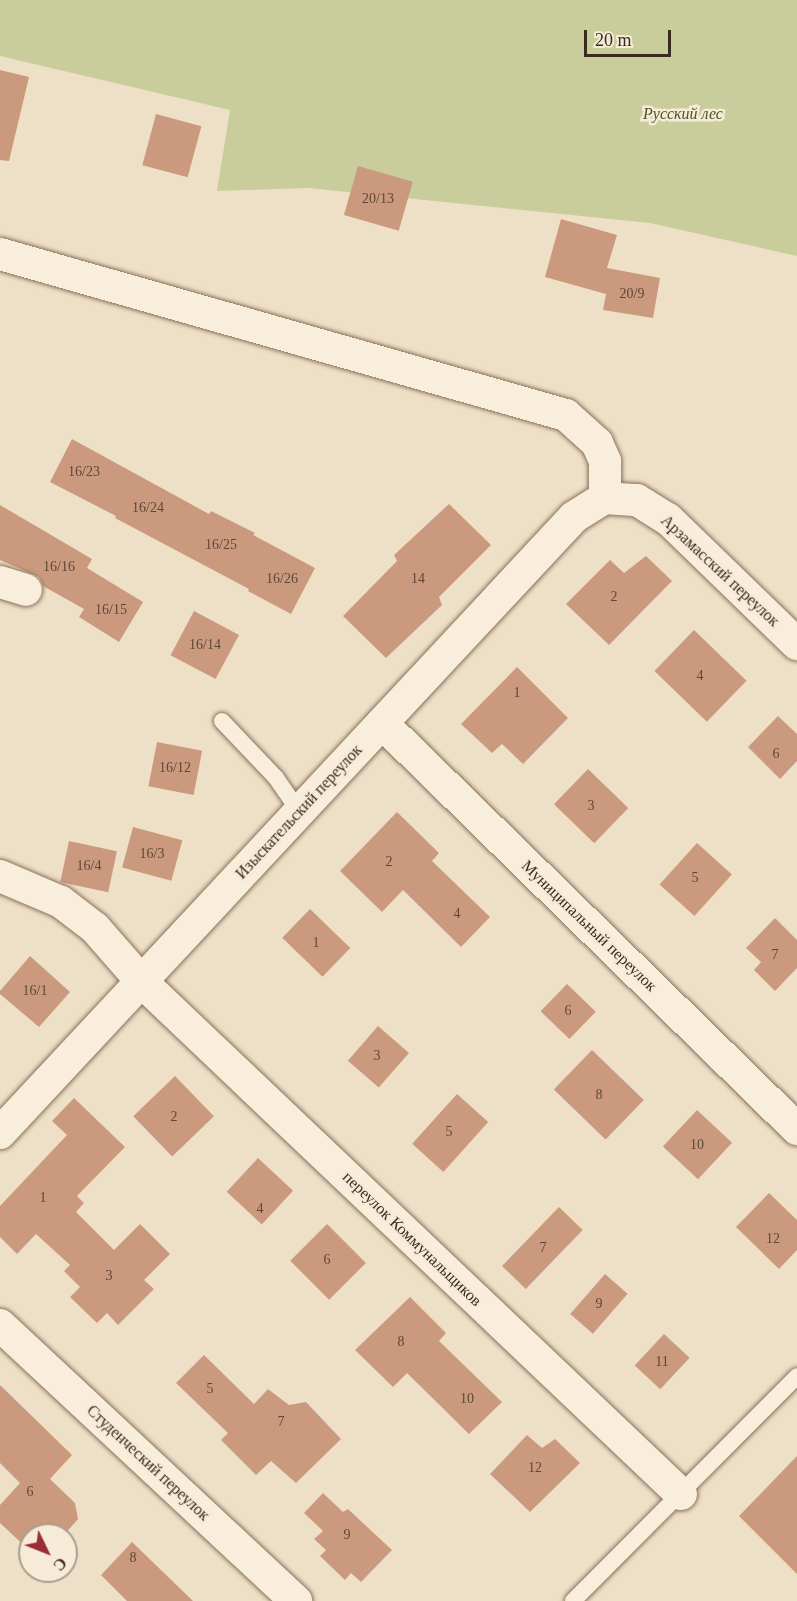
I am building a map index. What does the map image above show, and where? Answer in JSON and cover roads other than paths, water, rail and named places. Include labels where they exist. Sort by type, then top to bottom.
[{"type":"street","points":[[0,254],[566,415],[597,443],[605,461],[605,498]]},
{"type":"street","name":"Арзамасский переулок","points":[[605,498],[637,500],[668,519],[797,644]]},
{"type":"street","name":"Изыскательский переулок","points":[[0,1133],[574,516],[605,498]]},
{"type":"street","name":"Муниципальный переулок","points":[[382,723],[797,1129]]},
{"type":"street","name":"переулок Коммунальщиков","points":[[0,876],[62,902],[95,928],[142,983],[681,1494]]},
{"type":"street","name":"Студенческий переулок","points":[[0,1325],[296,1601]]},
{"type":"lane","points":[[222,721],[276,778],[299,811]]},
{"type":"lane","points":[[573,1601],[797,1376]]},
{"type":"park label","name":"Русский лес","points":[[683,114]]}]
